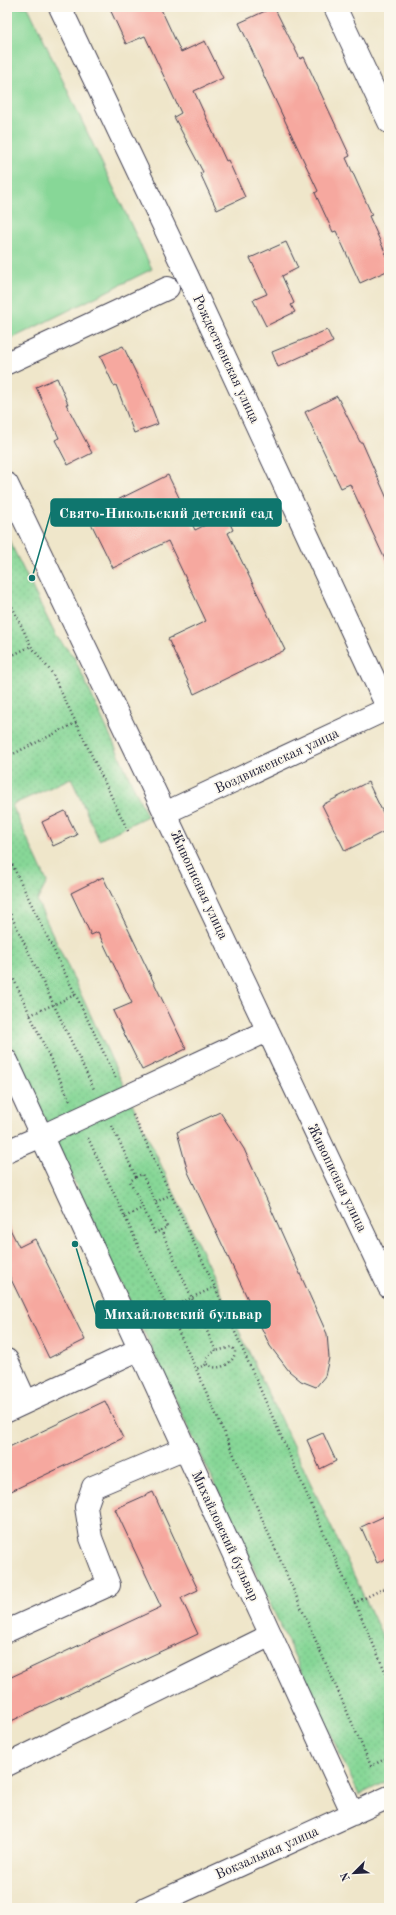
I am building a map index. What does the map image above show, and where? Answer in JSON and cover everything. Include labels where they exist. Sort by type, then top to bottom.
[{"type":"street","name":"Рождественская улица","points":[[60,7],[187,275],[389,709]]},
{"type":"street","points":[[335,7],[389,122]]},
{"type":"street","points":[[7,363],[168,288]]},
{"type":"street","name":"Живописная улица","points":[[7,484],[389,1287]]},
{"type":"street","name":"Воздвиженская улица","points":[[164,813],[389,709]]},
{"type":"street","points":[[7,1151],[79,1119],[267,1030]]},
{"type":"street","name":"Михайловский бульвар","points":[[7,1061],[353,1814]]},
{"type":"street","points":[[7,1411],[140,1349]]},
{"type":"street","points":[[7,1360],[26,1402]]},
{"type":"street","points":[[7,1631],[108,1585],[90,1538],[86,1507],[93,1487],[185,1448]]},
{"type":"street","points":[[7,1764],[271,1635]]},
{"type":"street","name":"Вокзальная улица","points":[[146,1908],[389,1798]]},
{"type":"path","points":[[7,596],[31,646],[52,673],[129,833]]},
{"type":"path","points":[[7,658],[31,646]]},
{"type":"path","points":[[7,757],[76,723]]},
{"type":"path","points":[[7,854],[215,1287],[240,1347],[389,1680]]},
{"type":"path","points":[[7,966],[196,1369],[371,1766],[389,1757]]},
{"type":"path","points":[[30,1015],[75,995]]},
{"type":"path","points":[[136,1177],[130,1181],[142,1208],[154,1233],[161,1230]]},
{"type":"path","points":[[156,1202],[170,1195]]},
{"type":"path","points":[[124,1217],[142,1208]]},
{"type":"path","points":[[167,1308],[215,1287]]},
{"type":"path","points":[[192,1297],[216,1351]]},
{"type":"path","points":[[230,1347],[235,1350],[235,1355],[232,1361],[217,1368],[212,1368],[208,1364],[207,1360],[209,1354],[230,1347]]},
{"type":"path","points":[[235,1350],[240,1347]]},
{"type":"path","points":[[196,1369],[208,1364]]},
{"type":"path","points":[[354,1603],[389,1586]]},
{"type":"green space","points":[[7,7],[28,7],[152,269],[7,341]]},
{"type":"green space","points":[[7,536],[56,636],[74,657],[147,816],[99,840],[71,778],[12,805],[47,882],[37,901],[389,1650],[389,1780],[359,1795],[7,1037]]},
{"type":"building","points":[[109,7],[160,7],[181,52],[205,41],[223,78],[194,91],[226,161],[228,160],[245,197],[217,210],[200,173],[203,172],[174,117],[181,113],[145,36],[126,44]]},
{"type":"building","points":[[274,7],[300,59],[304,57],[350,156],[346,158],[372,215],[369,216],[389,261],[389,270],[360,283],[336,231],[333,232],[315,193],[318,191],[239,23]]},
{"type":"building","points":[[286,242],[298,268],[282,276],[294,303],[291,305],[295,312],[266,326],[253,300],[267,294],[250,258]]},
{"type":"building","points":[[327,330],[333,342],[278,367],[272,352]]},
{"type":"building","points":[[123,346],[148,398],[158,424],[134,433],[116,385],[114,386],[100,356]]},
{"type":"building","points":[[57,378],[68,404],[66,404],[92,453],[68,465],[55,440],[59,438],[36,387]]},
{"type":"building","points":[[337,396],[360,442],[362,442],[389,503],[389,568],[350,484],[341,488],[305,412]]},
{"type":"building","points":[[168,475],[195,530],[226,515],[233,530],[228,533],[285,650],[194,694],[168,639],[206,621],[168,541],[113,568],[87,515]]},
{"type":"building","points":[[368,782],[389,825],[389,829],[345,851],[322,805]]},
{"type":"building","points":[[65,811],[77,835],[53,846],[42,822]]},
{"type":"building","points":[[103,877],[186,1049],[142,1070],[113,1011],[132,1003],[98,932],[91,935],[71,893]]},
{"type":"building","points":[[220,1112],[244,1149],[327,1334],[329,1358],[325,1376],[316,1387],[301,1381],[289,1371],[270,1346],[188,1172],[177,1132]]},
{"type":"building","points":[[7,1223],[19,1247],[35,1239],[85,1340],[49,1358],[7,1271]]},
{"type":"building","points":[[105,1401],[123,1438],[7,1493],[7,1448]]},
{"type":"building","points":[[323,1433],[336,1461],[320,1469],[307,1440]]},
{"type":"building","points":[[153,1492],[198,1590],[181,1598],[198,1634],[7,1723],[7,1679],[161,1607],[115,1509]]},
{"type":"building","points":[[389,1514],[389,1557],[377,1563],[361,1527]]},
{"type":"place","name":"Свято-Никольский детский сад","points":[[32,578]]},
{"type":"place","name":"Михайловский бульвар","points":[[75,1244]]}]
